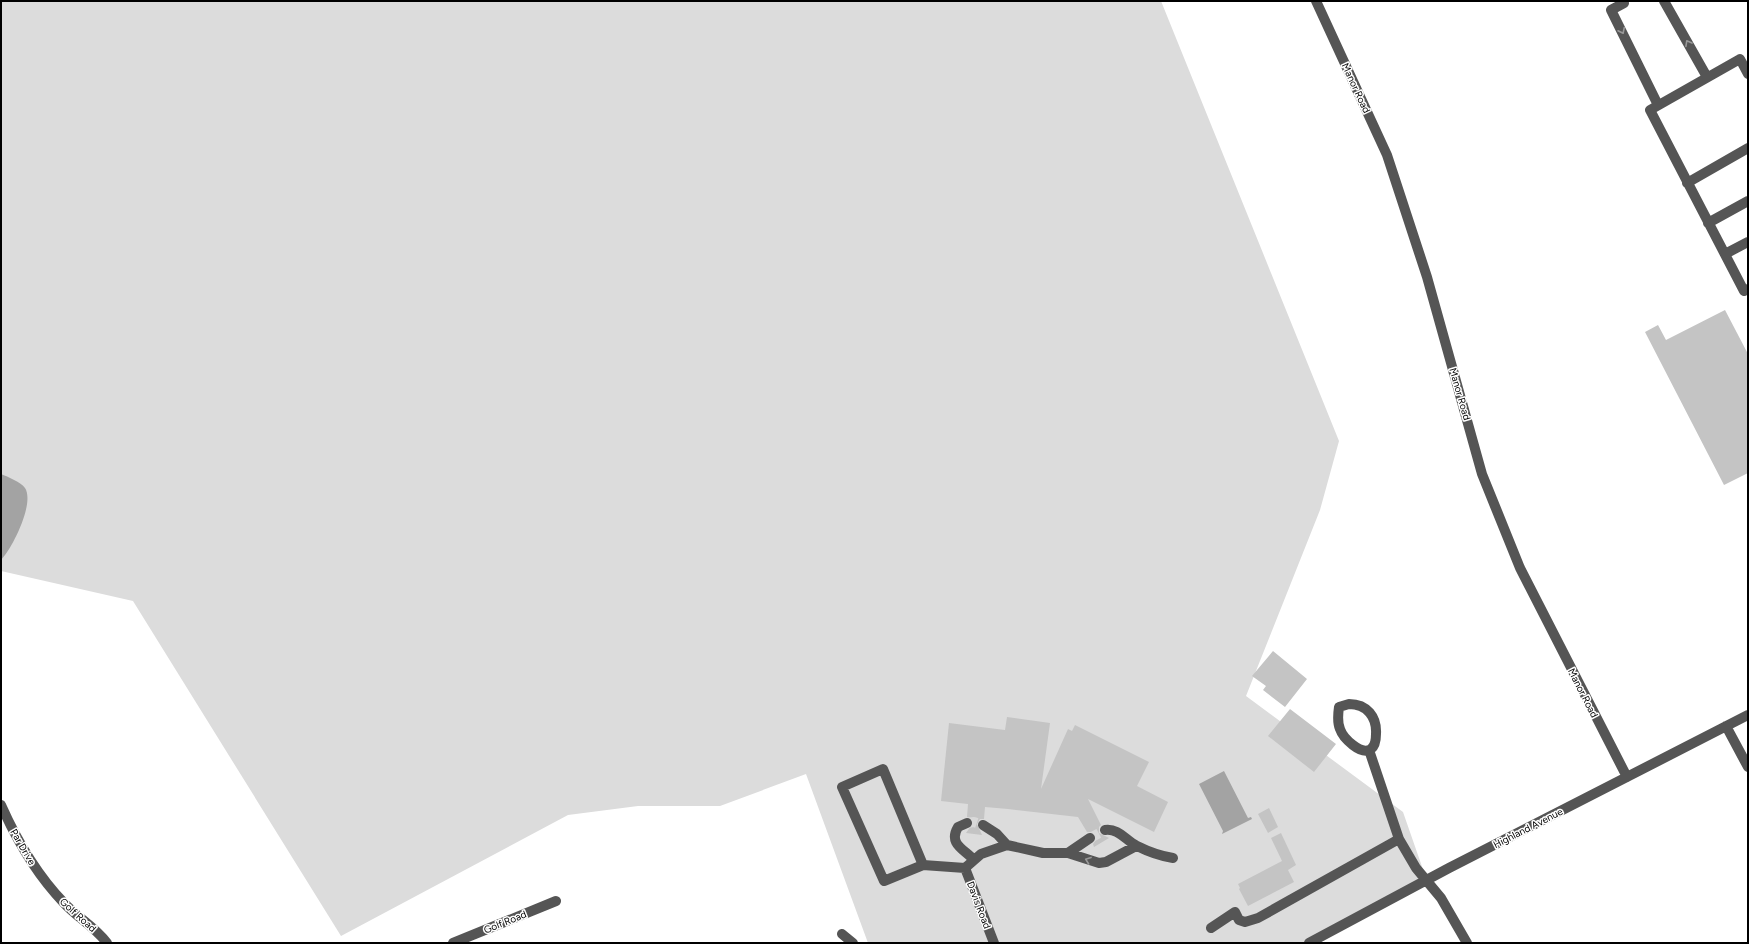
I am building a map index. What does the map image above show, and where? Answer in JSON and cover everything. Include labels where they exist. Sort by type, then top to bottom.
[{"type":"street","name":"Manor Road","points":[[1316,1],[1387,155],[1427,277],[1482,474],[1517,561],[1627,777]]},
{"type":"street","points":[[1664,1],[1707,77]]},
{"type":"street","points":[[1624,3],[1611,10],[1658,105]]},
{"type":"street","points":[[1747,292],[1708,223],[1650,110],[1740,59],[1748,74]]},
{"type":"street","points":[[1687,183],[1748,148]]},
{"type":"street","points":[[1708,223],[1748,201]]},
{"type":"street","points":[[1725,254],[1748,242]]},
{"type":"street","points":[[1358,705],[1370,713],[1375,721],[1376,735],[1374,745],[1369,750],[1357,748],[1344,736],[1338,722],[1340,706],[1358,705]]},
{"type":"street","name":"Highland Avenue","points":[[1309,943],[1748,715]]},
{"type":"street","points":[[1726,726],[1748,767]]},
{"type":"street","points":[[1369,750],[1399,839],[1416,868],[1441,898],[1467,943]]},
{"type":"street","points":[[923,865],[883,769],[842,787],[884,881],[923,865],[965,868],[981,854],[1007,845],[1043,853],[1068,853],[1099,863],[1106,862],[1136,846]]},
{"type":"street","name":"Par Drive","points":[[1,805],[26,854],[49,886]]},
{"type":"street","points":[[967,823],[958,827],[955,839],[957,846],[974,860]]},
{"type":"street","points":[[983,825],[997,834],[1007,845]]},
{"type":"street","points":[[1104,830],[1117,832],[1136,846],[1157,855],[1173,858]]},
{"type":"street","points":[[1068,853],[1090,838]]},
{"type":"street","points":[[1211,928],[1235,912],[1239,920],[1242,921],[1258,918],[1399,839]]},
{"type":"street","name":"Davis Road","points":[[965,868],[994,943]]},
{"type":"street","name":"Golf Road","points":[[49,886],[65,904],[86,921],[107,943]]},
{"type":"street","name":"Golf Road","points":[[453,943],[556,901]]},
{"type":"street","points":[[842,934],[853,943]]},
{"type":"shaded area","points":[[1,1],[1161,1],[1339,441],[1320,510],[1246,696],[1403,812],[1427,881],[1309,943],[868,943],[806,774],[720,806],[638,806],[568,815],[341,936],[133,601],[1,571]]},
{"type":"shaded area","points":[[1,474],[21,484],[25,488],[27,504],[21,526],[11,546],[1,560]]},
{"type":"shaded area","points":[[1224,771],[1248,818],[1251,817],[1252,819],[1222,834],[1223,831],[1199,784]]},
{"type":"building","points":[[1725,310],[1748,354],[1748,473],[1724,485],[1645,332],[1658,325],[1666,340]]},
{"type":"building","points":[[1273,651],[1307,679],[1285,707],[1263,690],[1266,686],[1252,676]]},
{"type":"building","points":[[1290,709],[1336,744],[1314,772],[1268,736]]},
{"type":"building","points":[[1007,717],[1050,723],[1041,789],[1068,729],[1072,731],[1075,725],[1149,762],[1137,786],[1168,802],[1154,832],[1088,799],[1101,825],[1099,827],[1099,833],[1109,838],[1094,847],[1093,844],[1096,840],[1096,835],[1092,832],[1087,832],[1078,817],[1008,809],[985,807],[984,819],[980,819],[977,824],[982,835],[966,833],[973,823],[971,818],[967,817],[968,804],[941,801],[949,723],[1005,730]]},
{"type":"building","points":[[1269,808],[1278,827],[1268,833],[1258,814]]},
{"type":"building","points":[[1281,833],[1296,865],[1288,870],[1294,882],[1248,906],[1238,884],[1282,861],[1271,838]]},
{"type":"tunnel","points":[[967,823],[974,822],[983,825]]},
{"type":"tunnel","points":[[1090,838],[1105,830]]}]
